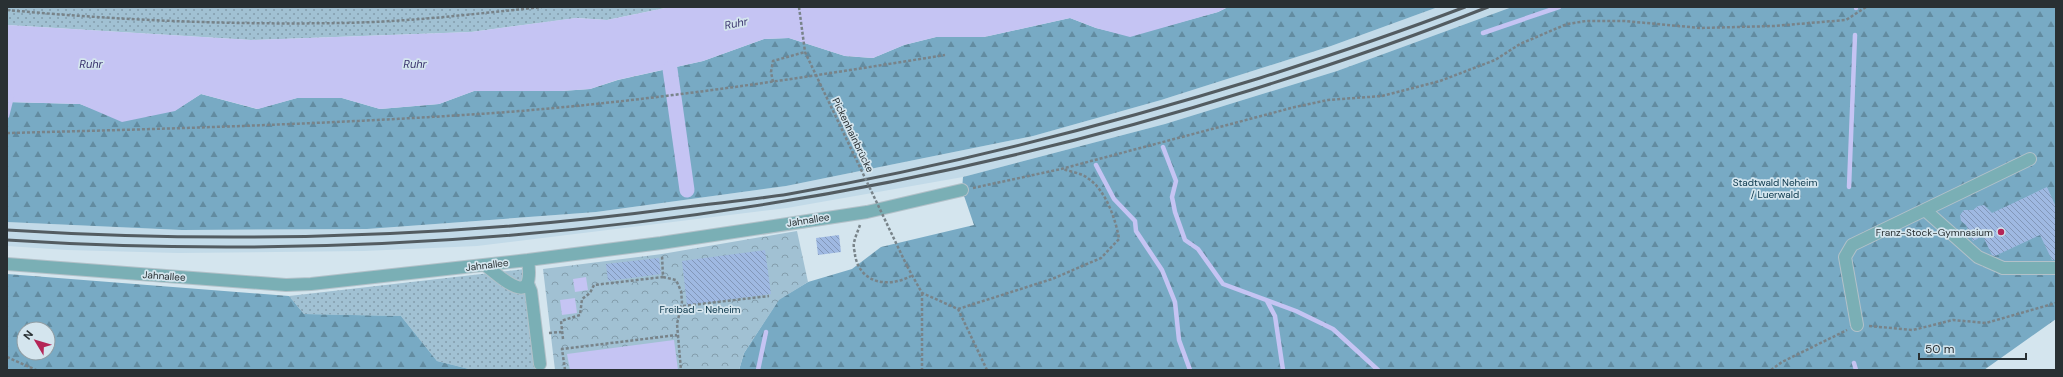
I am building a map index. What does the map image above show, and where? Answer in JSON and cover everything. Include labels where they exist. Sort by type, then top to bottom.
[{"type":"street","points":[[1857,326],[1845,257],[1852,245],[2030,159]]},
{"type":"street","name":"Jahnallee","points":[[7,264],[286,285],[485,265],[661,243],[859,212],[962,190]]},
{"type":"street","points":[[1925,210],[1978,257],[2003,268],[2056,268]]},
{"type":"street","points":[[485,265],[504,281],[514,286],[523,287],[528,284],[531,278],[528,260]]},
{"type":"street","points":[[528,284],[531,291],[540,364]]},
{"type":"path","points":[[7,10],[65,16],[202,22],[341,23],[462,15],[542,7]]},
{"type":"path","name":"Pickenhainbrücke","points":[[799,7],[805,52],[911,276],[922,293]]},
{"type":"path","points":[[962,190],[1061,169],[1295,107],[1328,100],[1382,96],[1440,81],[1494,60],[1520,44],[1567,24],[1586,21],[1625,21],[1700,28],[1774,26],[1846,20],[1866,7]]},
{"type":"path","points":[[773,82],[771,72],[773,60],[805,52]]},
{"type":"path","points":[[7,133],[144,130],[495,113],[773,82],[945,55]]},
{"type":"path","points":[[958,309],[1052,279],[1101,258],[1119,239],[1116,219],[1096,185],[1088,178],[1061,169]]},
{"type":"path","points":[[859,212],[860,225],[853,244],[856,261],[862,272],[874,281],[889,283],[911,276]]},
{"type":"path","points":[[661,243],[663,278]]},
{"type":"path","points":[[563,339],[560,322],[562,320],[580,315],[582,299],[590,293],[594,285],[663,278],[674,279],[678,283],[683,306],[677,322],[677,335],[682,370]]},
{"type":"path","points":[[922,370],[922,293],[958,309],[987,370]]},
{"type":"path","points":[[683,306],[770,296]]},
{"type":"path","points":[[1770,370],[1782,362],[1857,326],[1913,330],[1953,320],[1986,323],[2056,303]]},
{"type":"path","points":[[565,370],[562,349],[677,335]]},
{"type":"path","points":[[7,357],[36,370]]},
{"type":"shaded area","points":[[1438,7],[1512,7],[1337,71],[1165,124],[963,177],[787,208],[477,246],[364,251],[178,253],[67,250],[7,246],[7,222],[182,230],[367,229],[596,212],[786,186],[1033,136],[1161,100],[1331,46]]},
{"type":"green space","points":[[7,7],[670,7],[607,20],[577,18],[471,32],[251,40],[7,25]]},
{"type":"green space","points":[[1228,7],[1438,7],[1331,46],[1161,100],[1033,136],[786,186],[596,212],[367,229],[182,230],[7,222],[7,102],[80,104],[96,110],[174,111],[201,94],[257,109],[297,98],[342,98],[380,109],[439,104],[474,91],[562,91],[590,89],[618,80],[703,61],[764,39],[789,38],[845,56],[873,58],[904,45],[936,37],[984,37],[1070,18],[1096,28],[1130,36],[1218,12]]},
{"type":"green space","name":"Stadtwald Neheim / Luerwald","points":[[1512,7],[2056,7],[2056,319],[1984,370],[739,370],[744,353],[779,299],[808,282],[852,269],[881,247],[974,225],[962,190],[963,177],[1165,124],[1337,71]]},
{"type":"green space","name":"Freibad - Neheim","points":[[797,231],[808,282],[779,300],[744,353],[739,370],[555,370],[543,269],[662,254]]},
{"type":"green space","points":[[534,268],[542,370],[473,370],[437,361],[401,316],[304,314],[289,296]]},
{"type":"green space","points":[[7,274],[289,296],[304,314],[401,316],[437,361],[473,370],[7,370]]},
{"type":"water","name":"Ruhr","points":[[670,7],[1228,7],[1218,12],[1130,37],[1096,28],[1070,18],[984,37],[936,37],[904,45],[873,58],[845,56],[789,38],[764,39],[703,61],[617,80],[590,89],[561,91],[474,91],[439,104],[380,109],[342,98],[297,98],[258,109],[201,94],[175,111],[122,122],[80,104],[7,102],[7,25],[251,40],[471,32],[576,18],[607,20]]},
{"type":"water","points":[[586,277],[588,290],[575,292],[573,279]]},
{"type":"water","points":[[575,298],[577,313],[562,315],[560,300]]},
{"type":"water","points":[[674,340],[678,370],[570,370],[567,354]]},
{"type":"building","points":[[2047,187],[2056,207],[2056,260],[2052,260],[2040,235],[1995,256],[1992,255],[1983,236],[1973,241],[1966,225],[1961,221],[1960,215],[1964,210],[1973,210],[1978,206],[1984,205],[1992,213]]},
{"type":"building","points":[[839,235],[841,252],[818,255],[816,238]]},
{"type":"building","points":[[765,250],[771,294],[687,305],[682,261]]},
{"type":"building","points":[[659,258],[661,274],[608,281],[606,264]]},
{"type":"waterway","points":[[1483,33],[1559,7]]},
{"type":"waterway","points":[[1849,187],[1855,35]]},
{"type":"waterway","points":[[670,69],[687,190]]},
{"type":"waterway","points":[[7,116],[12,96]]},
{"type":"waterway","points":[[1163,147],[1176,181],[1172,197],[1175,212],[1185,240],[1198,249],[1223,284],[1296,311],[1333,329],[1378,370]]},
{"type":"waterway","points":[[1096,165],[1114,199],[1135,221],[1136,231],[1162,270],[1175,302],[1179,340],[1190,370]]},
{"type":"waterway","points":[[1267,301],[1275,316],[1283,370]]},
{"type":"waterway","points":[[758,370],[766,332]]},
{"type":"waterway","points":[[1854,363],[1856,370]]},
{"type":"railway","points":[[7,230],[175,237],[343,236],[510,226],[594,218],[789,194],[967,158],[1026,144],[1202,96],[1312,61],[1465,7]]},
{"type":"railway","points":[[7,240],[165,246],[323,246],[480,238],[636,222],[792,200],[946,170],[1099,134],[1311,71],[1488,7]]},
{"type":"place","name":"Franz-Stock-Gymnasium","points":[[2001,232]]}]
